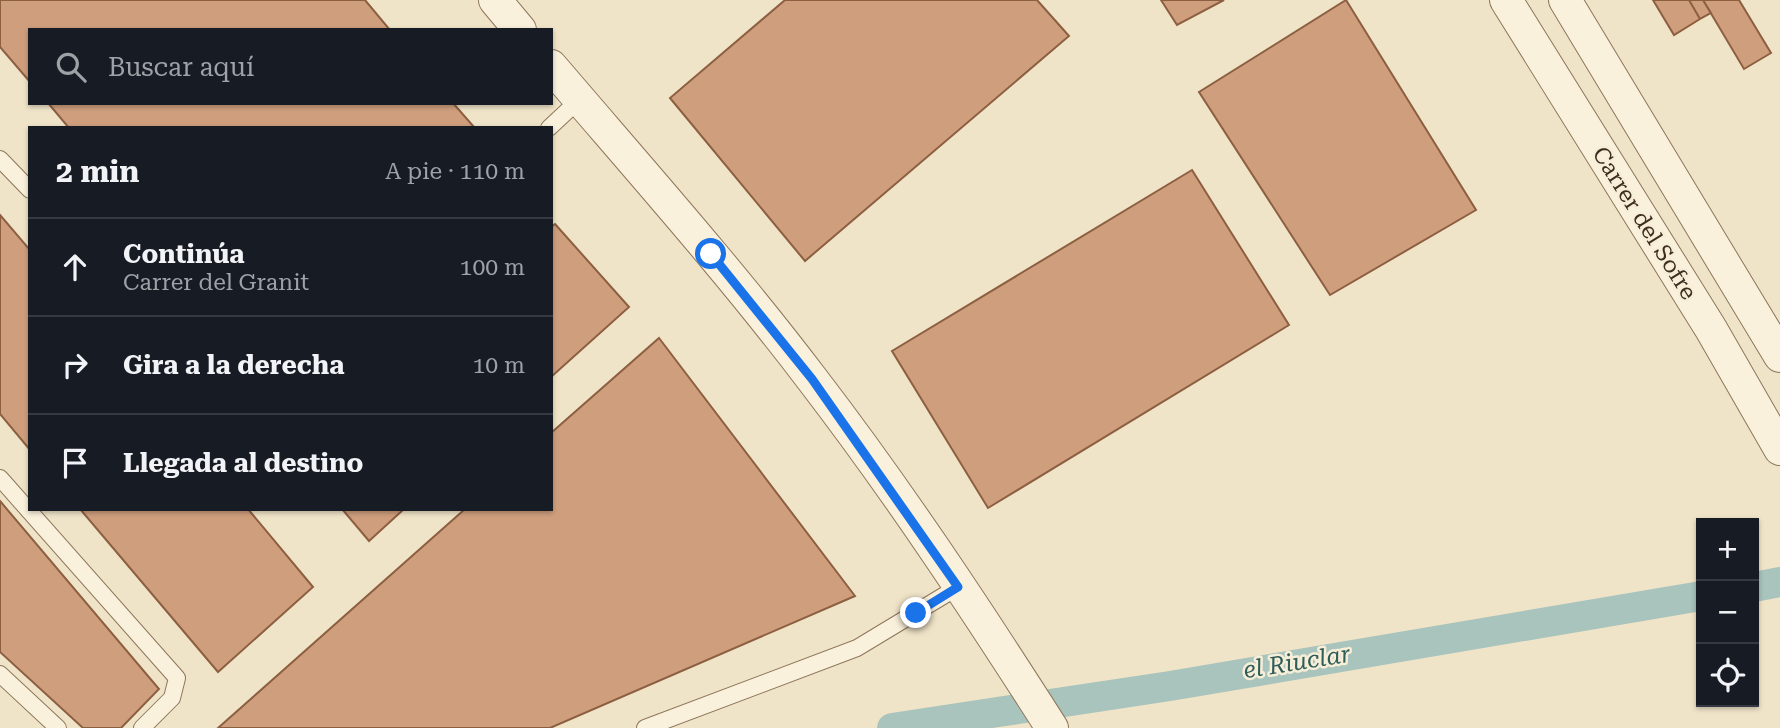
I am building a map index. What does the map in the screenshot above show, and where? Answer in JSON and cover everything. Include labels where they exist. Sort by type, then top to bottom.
[{"type":"street","points":[[495,0],[518,28]]},
{"type":"street","name":"Carrer del Sofre","points":[[1506,0],[1711,329],[1780,449]]},
{"type":"street","name":"Carrer del Sofre","points":[[1565,0],[1780,356]]},
{"type":"street","points":[[553,68],[711,254],[812,379],[958,587],[1052,728]]},
{"type":"lane","points":[[551,126],[580,99]]},
{"type":"lane","points":[[0,159],[28,188]]},
{"type":"lane","points":[[0,478],[28,510]]},
{"type":"lane","points":[[29,511],[177,678],[172,698],[142,728]]},
{"type":"lane","points":[[645,728],[857,648],[958,587]]},
{"type":"lane","points":[[0,674],[58,728]]},
{"type":"building","points":[[0,0],[365,0],[388,28],[28,28],[28,80],[0,47]]},
{"type":"building","points":[[785,0],[1037,0],[1069,36],[805,261],[670,98]]},
{"type":"building","points":[[1161,0],[1224,0],[1177,25]]},
{"type":"building","points":[[1346,0],[1476,210],[1330,295],[1199,92]]},
{"type":"building","points":[[1653,0],[1689,0],[1700,19],[1674,35]]},
{"type":"building","points":[[1689,0],[1703,0],[1711,13],[1700,19]]},
{"type":"building","points":[[1703,0],[1739,0],[1771,53],[1744,69]]},
{"type":"building","points":[[50,105],[455,105],[473,126],[67,126]]},
{"type":"building","points":[[1192,170],[1289,325],[988,508],[892,351]]},
{"type":"building","points":[[0,215],[28,248],[28,448],[0,414]]},
{"type":"building","points":[[555,224],[629,307],[553,375]]},
{"type":"building","points":[[659,338],[855,596],[550,728],[218,728],[463,511],[553,511],[553,431]]},
{"type":"building","points":[[0,501],[159,689],[121,728],[83,728],[0,652]]},
{"type":"building","points":[[82,511],[250,511],[313,587],[218,672]]},
{"type":"building","points":[[344,511],[402,511],[369,541]]},
{"type":"waterway","name":"el Riuclar","points":[[1759,586],[1780,582]]},
{"type":"waterway","name":"el Riuclar","points":[[892,728],[1170,686],[1696,597]]},
{"type":"route","points":[[711,254],[812,379],[958,587],[916,613]]}]
